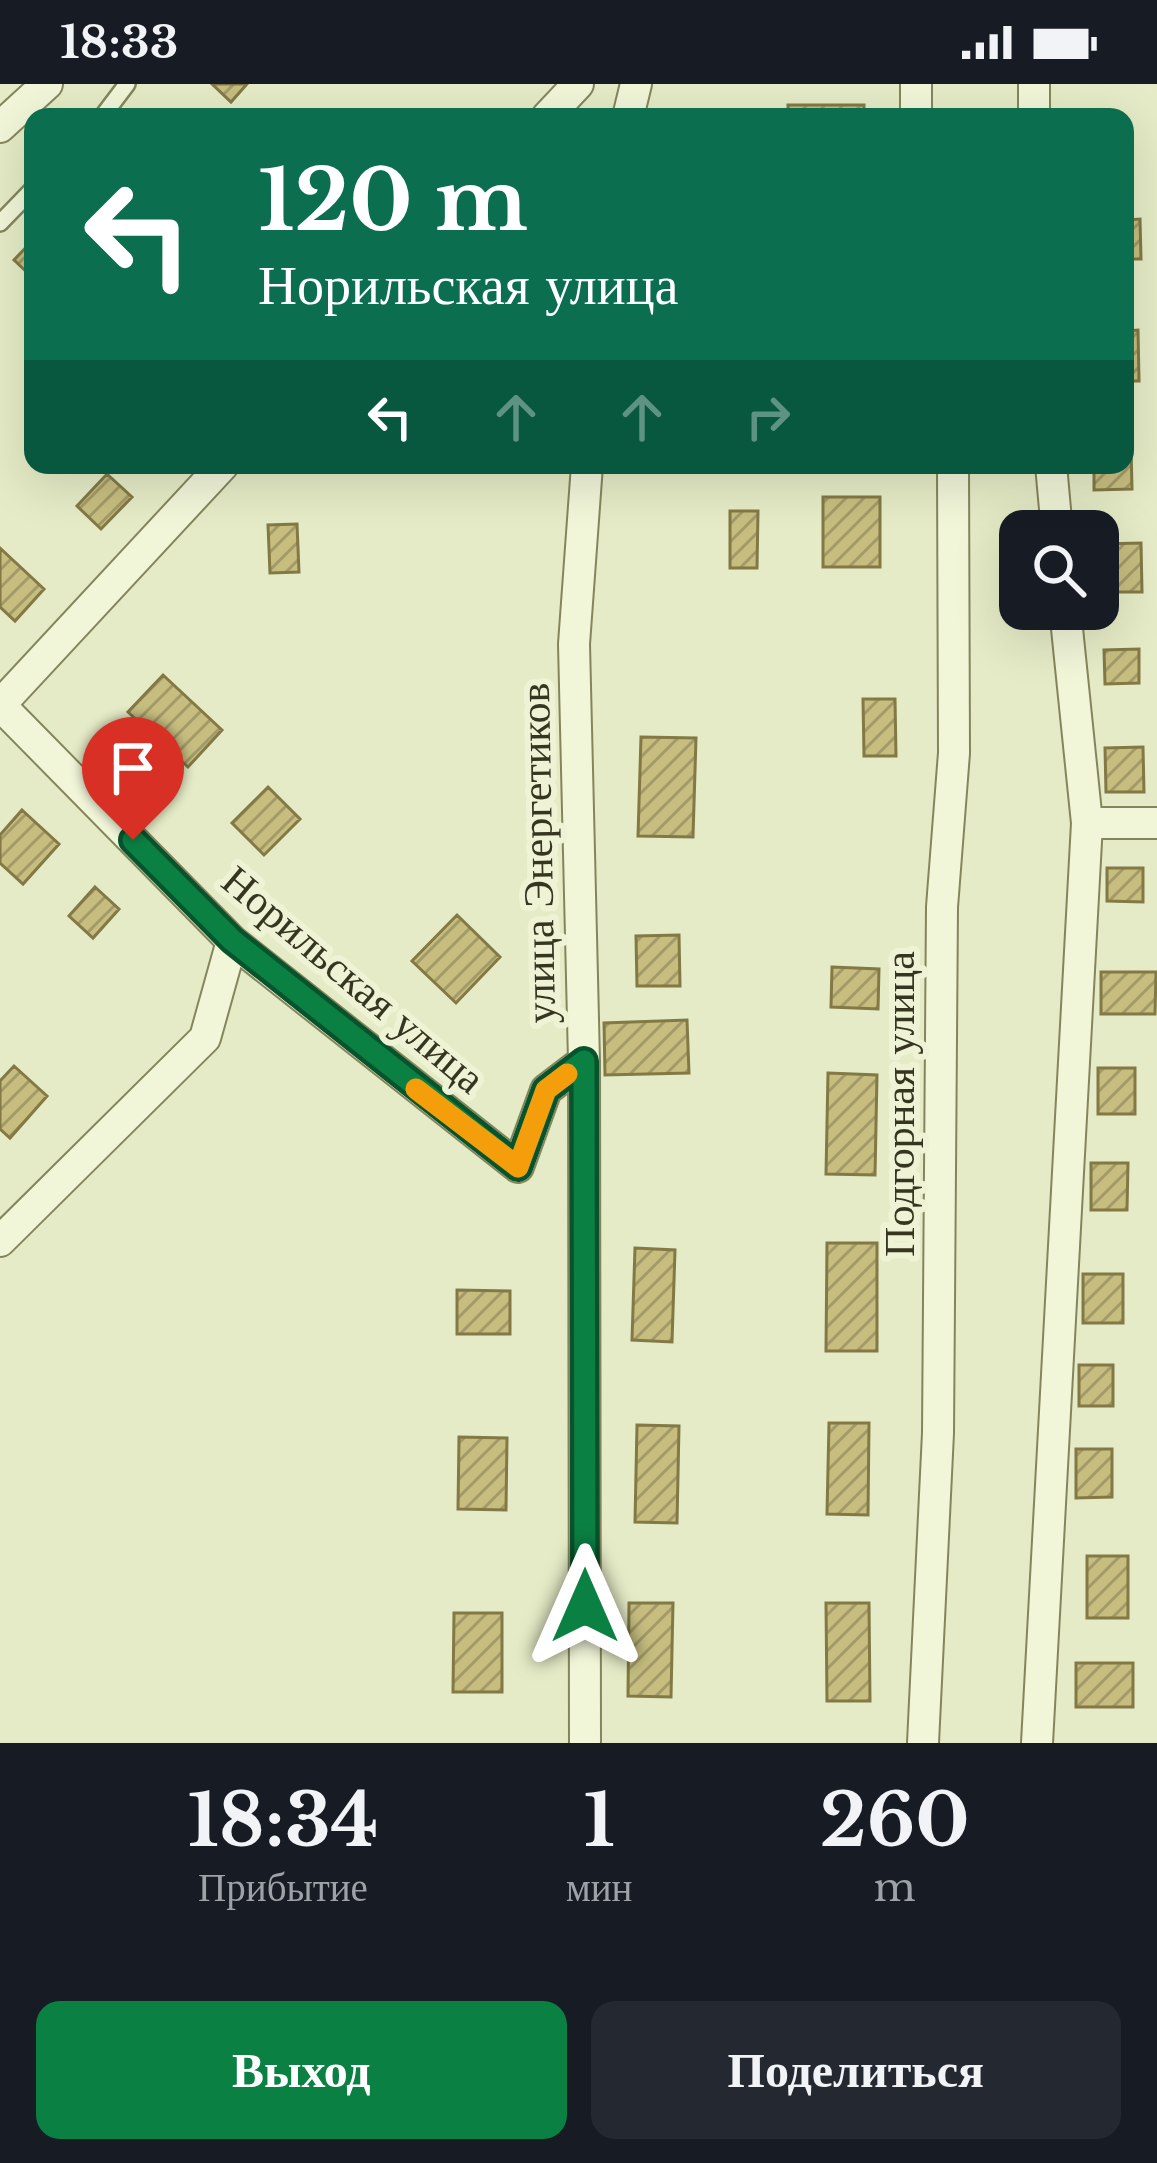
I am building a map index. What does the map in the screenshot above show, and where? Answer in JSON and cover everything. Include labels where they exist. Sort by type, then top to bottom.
[{"type":"street","points":[[0,128],[47,84]]},
{"type":"street","points":[[556,108],[578,84]]},
{"type":"street","points":[[0,705],[215,474]]},
{"type":"street","name":"улица Энергетиков","points":[[585,1743],[584,1061],[574,644],[586,474]]},
{"type":"street","name":"Подгорная улица","points":[[923,1743],[938,1433],[942,908],[954,753],[952,474]]},
{"type":"street","points":[[1052,474],[1055,510]]},
{"type":"street","points":[[1037,1743],[1087,823],[1067,630]]},
{"type":"street","name":"Норильская улица","points":[[0,705],[232,940],[518,1167],[546,1090],[584,1061]]},
{"type":"street","points":[[1087,823],[1157,823]]},
{"type":"street","points":[[0,1241],[206,1038],[232,940]]},
{"type":"lane","points":[[109,108],[127,84]]},
{"type":"lane","points":[[0,223],[24,198]]},
{"type":"building","points":[[212,84],[247,84],[231,102]]},
{"type":"building","points":[[788,105],[864,105],[864,108]]},
{"type":"building","points":[[1134,219],[1140,219],[1141,259],[1134,259]]},
{"type":"building","points":[[24,249],[24,269],[14,260]]},
{"type":"building","points":[[1134,330],[1138,330],[1139,381],[1134,381]]},
{"type":"building","points":[[107,474],[132,497],[101,529],[77,506]]},
{"type":"building","points":[[1094,474],[1132,474],[1132,489],[1094,490]]},
{"type":"building","points":[[823,497],[880,497],[880,567],[823,567]]},
{"type":"building","points":[[730,511],[758,511],[757,568],[730,568]]},
{"type":"building","points":[[297,524],[299,572],[270,573],[268,525]]},
{"type":"building","points":[[1141,543],[1142,592],[1119,592],[1119,544]]},
{"type":"building","points":[[0,548],[44,589],[15,621],[0,607]]},
{"type":"building","points":[[1139,649],[1139,683],[1105,684],[1104,650]]},
{"type":"building","points":[[163,675],[222,730],[188,767],[128,712]]},
{"type":"building","points":[[863,699],[895,699],[896,756],[864,756]]},
{"type":"building","points":[[641,737],[696,738],[693,837],[638,836]]},
{"type":"building","points":[[1143,747],[1144,792],[1106,792],[1105,748]]},
{"type":"building","points":[[268,787],[300,819],[264,855],[232,823]]},
{"type":"building","points":[[22,810],[59,844],[23,884],[0,863],[0,835]]},
{"type":"building","points":[[1107,868],[1143,868],[1143,902],[1107,901]]},
{"type":"building","points":[[95,887],[119,909],[93,938],[69,916]]},
{"type":"building","points":[[457,915],[500,957],[456,1003],[412,961]]},
{"type":"building","points":[[679,935],[680,986],[637,986],[636,936]]},
{"type":"building","points":[[832,967],[879,969],[878,1009],[831,1007]]},
{"type":"building","points":[[1101,972],[1156,972],[1155,1014],[1101,1014]]},
{"type":"building","points":[[687,1020],[689,1073],[605,1075],[604,1023]]},
{"type":"building","points":[[14,1066],[47,1096],[10,1138],[0,1129],[0,1081]]},
{"type":"building","points":[[1098,1068],[1135,1068],[1135,1114],[1098,1114]]},
{"type":"building","points":[[828,1073],[877,1075],[875,1175],[826,1174]]},
{"type":"building","points":[[1091,1163],[1128,1163],[1127,1210],[1091,1210]]},
{"type":"building","points":[[827,1243],[877,1243],[877,1351],[826,1351]]},
{"type":"building","points":[[635,1248],[675,1250],[672,1342],[632,1340]]},
{"type":"building","points":[[1083,1274],[1123,1274],[1123,1323],[1083,1323]]},
{"type":"building","points":[[457,1290],[510,1291],[510,1334],[457,1334]]},
{"type":"building","points":[[1079,1365],[1113,1365],[1113,1406],[1079,1406]]},
{"type":"building","points":[[829,1423],[869,1423],[868,1515],[827,1514]]},
{"type":"building","points":[[637,1425],[679,1426],[677,1523],[635,1522]]},
{"type":"building","points":[[459,1437],[507,1438],[506,1510],[458,1509]]},
{"type":"building","points":[[1076,1449],[1112,1449],[1112,1497],[1076,1498]]},
{"type":"building","points":[[1087,1556],[1128,1556],[1128,1618],[1087,1618]]},
{"type":"building","points":[[629,1603],[673,1603],[671,1697],[628,1696]]},
{"type":"building","points":[[826,1603],[869,1603],[870,1701],[827,1701]]},
{"type":"building","points":[[454,1613],[502,1613],[502,1692],[453,1692]]},
{"type":"building","points":[[1076,1663],[1133,1663],[1133,1707],[1076,1707]]},
{"type":"slow traffic","points":[[416,1089],[518,1167],[546,1090],[567,1074]]},
{"type":"route","points":[[133,840],[232,940],[353,1042],[518,1167],[546,1090],[584,1061],[585,1606]]}]
